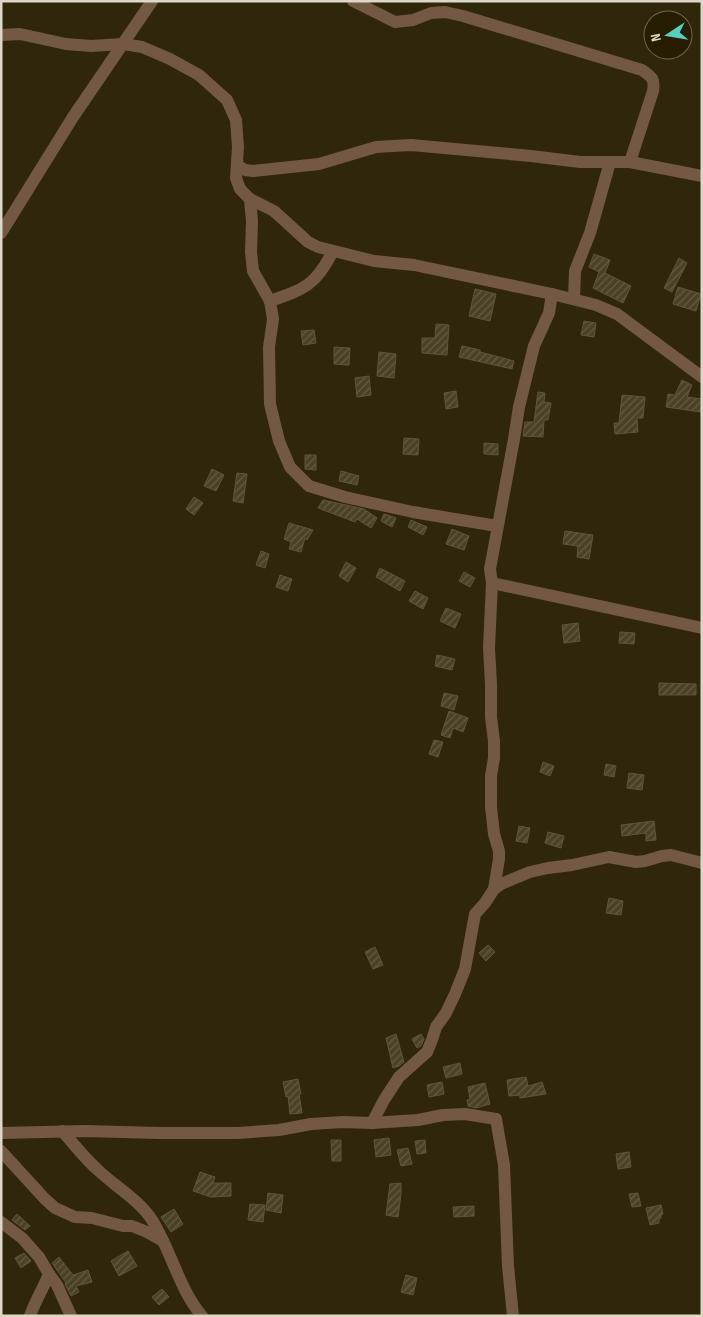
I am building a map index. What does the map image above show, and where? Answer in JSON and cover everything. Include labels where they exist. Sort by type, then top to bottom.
[{"type":"street","points":[[1,232],[73,117],[152,1]]},
{"type":"street","points":[[353,1],[395,22],[413,20],[431,7],[642,70],[650,76],[654,83],[653,91],[630,162]]},
{"type":"street","points":[[1,35],[20,34],[66,44],[91,46],[123,44],[142,47],[170,59],[199,75],[226,100],[236,120],[236,178],[240,189],[250,199],[274,211],[308,242],[318,247],[374,261],[414,265],[596,305],[617,314],[702,377]]},
{"type":"street","points":[[237,165],[245,170],[253,171],[319,164],[376,147],[411,145],[580,162],[630,162],[702,176]]},
{"type":"street","points":[[574,300],[575,271],[590,232],[610,162]]},
{"type":"street","points":[[250,199],[253,271],[270,301],[273,319],[268,347],[270,404],[279,441],[290,467],[309,486],[345,497],[413,512],[497,526]]},
{"type":"street","points":[[270,301],[292,294],[309,285],[324,267],[333,251]]},
{"type":"street","points":[[372,1123],[399,1077],[427,1052],[436,1026],[446,1013],[465,969],[476,914],[494,889],[499,851],[494,834],[491,807],[494,741],[491,717],[489,648],[492,583],[490,569],[519,407],[534,346],[549,313],[552,294]]},
{"type":"street","points":[[492,583],[702,628]]},
{"type":"street","points":[[494,889],[501,884],[530,872],[592,862],[609,857],[636,862],[671,855],[702,863]]},
{"type":"street","points":[[1,1133],[62,1131],[238,1133],[279,1130],[311,1124],[372,1123],[465,1114],[496,1120],[504,1165],[508,1266],[513,1316]]},
{"type":"street","points":[[62,1131],[98,1170],[136,1202],[151,1219],[193,1306],[202,1316]]},
{"type":"street","points":[[1,1151],[45,1199],[56,1208],[76,1217],[92,1218],[123,1226],[132,1226],[163,1241]]},
{"type":"street","points":[[1,1222],[22,1238],[39,1257],[58,1285],[71,1316]]},
{"type":"street","points":[[30,1316],[34,1305],[44,1289],[49,1274]]},
{"type":"building","points":[[594,254],[610,260],[605,273],[631,286],[623,303],[593,288],[599,272],[589,267]]},
{"type":"building","points":[[679,258],[687,263],[672,292],[664,288]]},
{"type":"building","points":[[678,287],[701,294],[696,311],[673,304]]},
{"type":"building","points":[[475,289],[496,294],[490,321],[469,316]]},
{"type":"building","points":[[584,321],[596,323],[594,337],[581,335]]},
{"type":"building","points":[[436,324],[449,325],[447,355],[422,353],[422,338],[435,338]]},
{"type":"building","points":[[314,330],[316,343],[303,345],[301,331]]},
{"type":"building","points":[[462,346],[514,361],[512,369],[459,357]]},
{"type":"building","points":[[334,347],[350,348],[349,365],[334,364]]},
{"type":"building","points":[[379,352],[396,354],[394,378],[377,376]]},
{"type":"building","points":[[369,376],[371,395],[357,397],[355,378]]},
{"type":"building","points":[[682,380],[692,385],[687,397],[702,399],[701,412],[666,407],[668,394],[675,395]]},
{"type":"building","points":[[456,391],[458,407],[446,409],[444,393]]},
{"type":"building","points":[[538,392],[545,393],[544,402],[551,403],[548,420],[544,420],[543,437],[523,436],[525,422],[534,422]]},
{"type":"building","points":[[622,395],[645,397],[643,418],[637,418],[638,432],[615,434],[614,423],[619,423]]},
{"type":"building","points":[[404,438],[419,439],[418,455],[403,454]]},
{"type":"building","points":[[484,443],[498,444],[498,455],[484,454]]},
{"type":"building","points":[[305,455],[316,455],[316,470],[305,469]]},
{"type":"building","points":[[212,469],[224,475],[216,491],[204,486]]},
{"type":"building","points":[[341,471],[359,476],[357,485],[339,481]]},
{"type":"building","points":[[237,473],[247,474],[243,503],[233,501]]},
{"type":"building","points":[[194,497],[203,503],[194,515],[186,509]]},
{"type":"building","points":[[323,500],[364,509],[377,518],[371,528],[357,519],[355,522],[318,508]]},
{"type":"building","points":[[384,514],[396,518],[392,527],[381,521]]},
{"type":"building","points":[[411,520],[427,527],[423,535],[408,527]]},
{"type":"building","points":[[289,523],[313,530],[307,540],[305,538],[301,552],[289,549],[291,542],[284,539]]},
{"type":"building","points":[[452,529],[469,536],[464,550],[446,544]]},
{"type":"building","points":[[565,531],[593,535],[589,559],[577,557],[578,546],[563,544]]},
{"type":"building","points":[[261,551],[269,554],[265,568],[256,565]]},
{"type":"building","points":[[346,562],[356,568],[348,582],[339,576]]},
{"type":"building","points":[[380,568],[405,581],[400,591],[376,577]]},
{"type":"building","points":[[464,572],[475,578],[470,587],[459,581]]},
{"type":"building","points":[[280,575],[292,579],[288,591],[276,587]]},
{"type":"building","points":[[415,591],[428,598],[423,609],[409,601]]},
{"type":"building","points":[[446,608],[461,614],[455,628],[440,621]]},
{"type":"building","points":[[578,623],[580,641],[564,643],[562,625]]},
{"type":"building","points":[[620,632],[635,633],[634,644],[619,643]]},
{"type":"building","points":[[437,655],[455,659],[452,670],[435,666]]},
{"type":"building","points":[[659,683],[696,684],[696,695],[659,695]]},
{"type":"building","points":[[444,693],[458,696],[454,710],[441,706]]},
{"type":"building","points":[[449,711],[468,718],[463,732],[453,728],[450,738],[441,735]]},
{"type":"building","points":[[434,740],[443,742],[438,757],[429,754]]},
{"type":"building","points":[[543,762],[554,766],[550,776],[540,772]]},
{"type":"building","points":[[606,764],[616,766],[614,777],[604,775]]},
{"type":"building","points":[[629,773],[644,775],[642,790],[627,788]]},
{"type":"building","points":[[654,821],[656,840],[646,841],[646,833],[622,836],[621,825]]},
{"type":"building","points":[[519,826],[530,828],[527,843],[516,841]]},
{"type":"building","points":[[548,832],[564,836],[561,848],[545,843]]},
{"type":"building","points":[[609,898],[623,901],[621,915],[606,913]]},
{"type":"building","points":[[488,945],[495,952],[486,961],[479,953]]},
{"type":"building","points":[[375,947],[383,965],[373,969],[365,952]]},
{"type":"building","points":[[396,1034],[404,1062],[393,1068],[386,1038]]},
{"type":"building","points":[[421,1034],[424,1039],[421,1046],[417,1048],[412,1039]]},
{"type":"building","points":[[460,1063],[462,1074],[446,1078],[443,1067]]},
{"type":"building","points":[[526,1077],[528,1086],[542,1082],[546,1094],[520,1098],[520,1095],[509,1096],[507,1080]]},
{"type":"building","points":[[298,1079],[302,1113],[290,1114],[288,1096],[286,1097],[283,1082]]},
{"type":"building","points":[[442,1082],[444,1094],[429,1097],[427,1085]]},
{"type":"building","points":[[485,1083],[490,1104],[476,1108],[468,1106],[467,1100],[470,1099],[468,1087]]},
{"type":"building","points":[[389,1138],[391,1155],[376,1157],[374,1140]]},
{"type":"building","points":[[331,1140],[341,1140],[341,1161],[332,1161]]},
{"type":"building","points":[[425,1140],[426,1153],[417,1154],[415,1141]]},
{"type":"building","points":[[408,1148],[412,1164],[401,1166],[397,1150]]},
{"type":"building","points":[[629,1152],[631,1167],[618,1169],[616,1154]]},
{"type":"building","points":[[200,1172],[215,1177],[213,1183],[231,1183],[231,1196],[211,1197],[193,1191]]},
{"type":"building","points":[[401,1183],[398,1217],[386,1215],[390,1184]]},
{"type":"building","points":[[268,1193],[283,1195],[281,1213],[266,1210]]},
{"type":"building","points":[[638,1193],[641,1206],[632,1207],[629,1194]]},
{"type":"building","points":[[250,1204],[265,1205],[263,1222],[248,1220]]},
{"type":"building","points":[[661,1205],[663,1214],[659,1219],[659,1223],[650,1225],[646,1208]]},
{"type":"building","points":[[474,1206],[474,1216],[454,1217],[453,1207]]},
{"type":"building","points":[[174,1209],[183,1224],[171,1232],[161,1217]]},
{"type":"building","points":[[17,1214],[30,1226],[25,1230],[12,1220]]},
{"type":"building","points":[[128,1251],[137,1266],[119,1276],[111,1261]]},
{"type":"building","points":[[24,1253],[31,1261],[21,1268],[15,1258]]},
{"type":"building","points":[[59,1257],[73,1275],[88,1270],[92,1282],[76,1286],[79,1292],[71,1296],[66,1283],[52,1263]]},
{"type":"building","points":[[406,1275],[417,1278],[413,1295],[401,1292]]},
{"type":"building","points":[[162,1289],[169,1297],[159,1305],[152,1297]]}]
